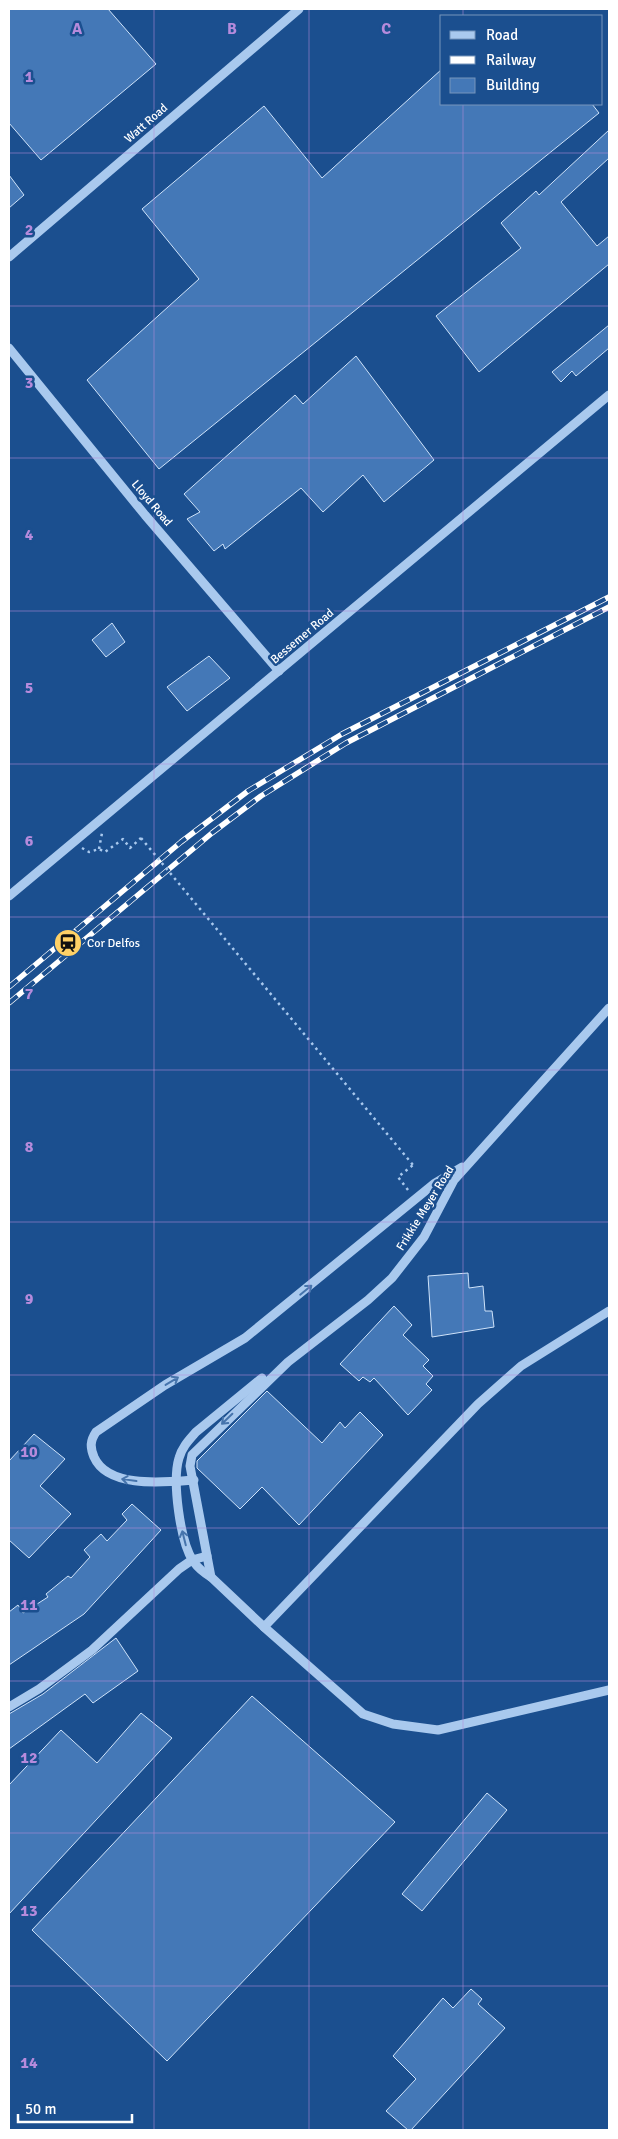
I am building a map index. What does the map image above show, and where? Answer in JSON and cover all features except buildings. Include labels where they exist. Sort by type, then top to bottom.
[{"type":"street","name":"Watt Road","points":[[9,257],[300,9]]},
{"type":"street","name":"Lloyd Road","points":[[9,348],[145,515],[280,671]]},
{"type":"street","name":"Bessemer Road","points":[[9,896],[609,395]]},
{"type":"street","name":"Frikkie Meyer Road","points":[[288,1362],[368,1300],[392,1278],[416,1249],[447,1192],[469,1163],[609,1008]]},
{"type":"street","points":[[194,1480],[131,1481],[108,1473],[95,1459],[91,1449],[93,1436],[96,1432],[165,1385],[245,1338],[435,1183],[469,1163]]},
{"type":"street","points":[[264,1627],[483,1399],[521,1366],[609,1311]]},
{"type":"street","points":[[211,1577],[190,1466],[192,1454],[222,1423],[288,1362]]},
{"type":"street","points":[[288,1362],[257,1382],[196,1432],[181,1454],[178,1481],[182,1529],[192,1560],[202,1572],[211,1577],[264,1627],[363,1714],[393,1724],[438,1730],[609,1690]]},
{"type":"street","points":[[9,1707],[39,1689],[92,1650],[168,1578],[192,1560],[207,1556]]},
{"type":"path","points":[[72,843],[89,852],[99,849],[105,852],[123,839],[130,848],[142,838],[413,1165],[398,1177],[416,1198]]},
{"type":"railway","points":[[9,987],[181,842],[248,791],[342,734],[609,597]]},
{"type":"railway","points":[[9,1003],[212,833],[261,796],[346,743],[609,607]]},
{"type":"place","name":"Cor Delfos","points":[[68,943]]}]
